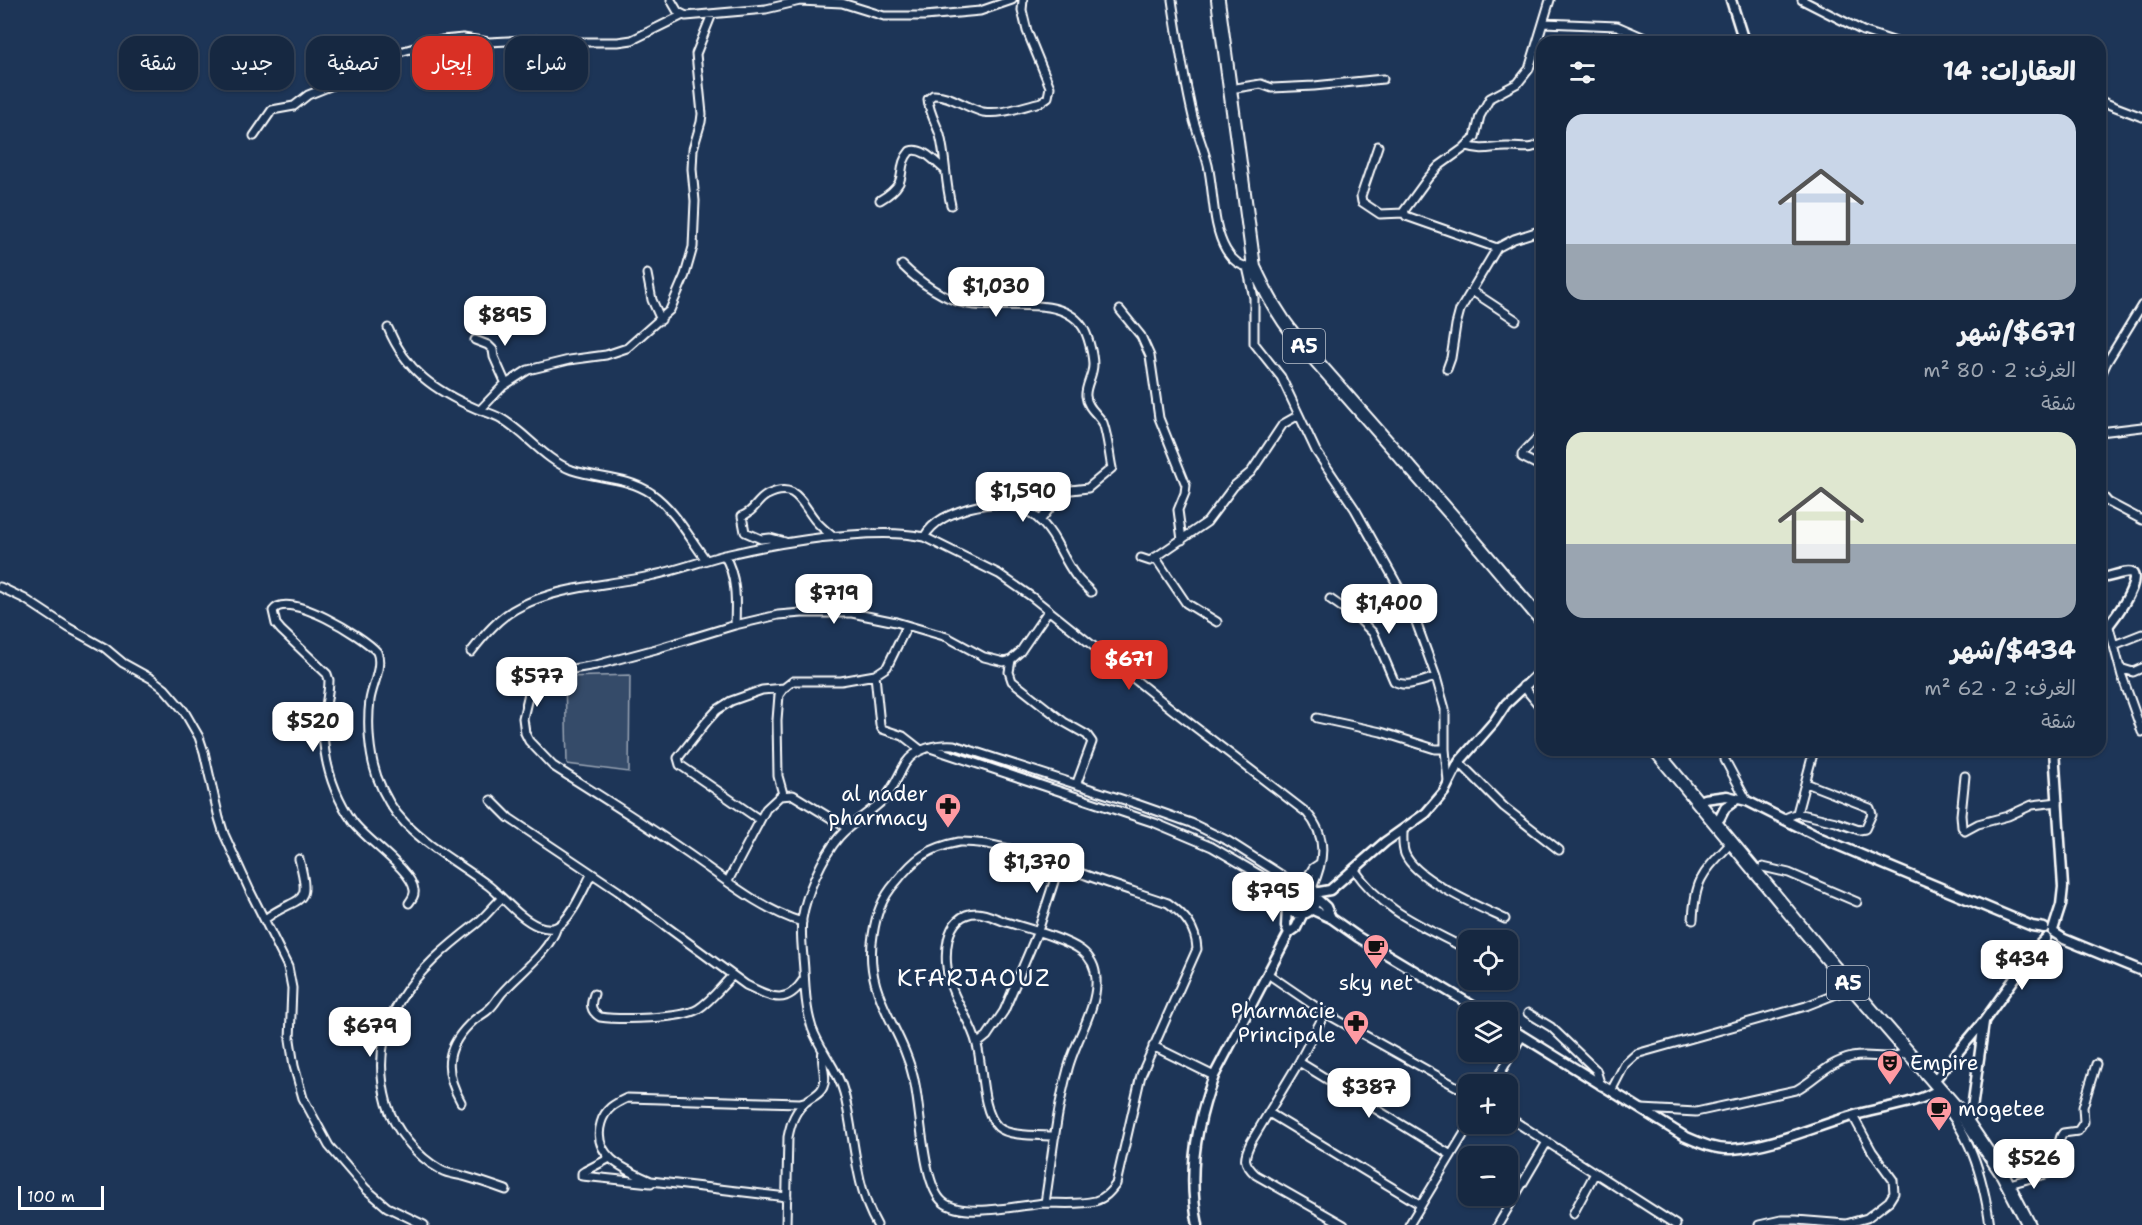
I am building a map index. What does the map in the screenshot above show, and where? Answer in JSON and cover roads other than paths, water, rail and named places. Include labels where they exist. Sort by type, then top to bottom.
[{"type":"highway","name":"A5","points":[[1218,0],[1236,88],[1260,266],[1276,301],[1292,324],[1360,404],[1536,603]]},
{"type":"highway","name":"A5","points":[[1225,0],[1227,46],[1251,267],[1285,324],[1536,614]]},
{"type":"highway","name":"A5","points":[[1660,756],[1850,985],[1961,1113],[1993,1159],[2029,1225]]},
{"type":"highway","name":"A5","points":[[1669,756],[1763,867],[1936,1086],[1971,1116],[1999,1157],[2036,1225]]},
{"type":"street","points":[[671,0],[682,15]]},
{"type":"street","points":[[254,136],[272,110],[294,106],[308,95],[338,83],[379,58],[428,43],[463,38],[489,42],[544,39],[569,42],[618,42],[632,40],[682,15],[766,9],[800,1],[842,3],[884,16],[925,16],[980,11],[1012,0]]},
{"type":"street","points":[[951,205],[940,134],[928,103],[930,97],[942,96],[990,113],[1041,102],[1050,94],[1049,83],[1027,31],[1022,10],[1023,0]]},
{"type":"street","points":[[1172,0],[1190,100],[1197,133],[1208,164],[1219,229],[1228,254],[1236,262],[1251,267],[1254,344],[1281,377],[1316,451],[1355,509],[1412,610],[1437,677],[1444,709],[1448,782]]},
{"type":"street","points":[[1540,36],[1551,0]]},
{"type":"street","points":[[1731,0],[1741,36]]},
{"type":"street","points":[[1802,0],[1863,31],[1878,36]]},
{"type":"street","points":[[480,410],[506,384],[528,370],[622,351],[636,342],[670,310],[679,292],[693,247],[693,149],[702,114],[696,54],[712,14]]},
{"type":"street","points":[[1544,23],[1617,26],[1640,36]]},
{"type":"street","points":[[1404,213],[1407,204],[1439,166],[1467,146],[1475,137],[1480,116],[1490,98],[1518,83],[1529,69],[1536,48]]},
{"type":"street","points":[[1236,88],[1261,84],[1272,88],[1314,86],[1383,79]]},
{"type":"street","points":[[2106,103],[2142,117]]},
{"type":"street","points":[[1378,146],[1362,202],[1380,214],[1404,213],[1406,216],[1497,248]]},
{"type":"street","points":[[1467,146],[1482,150],[1536,147]]},
{"type":"street","points":[[880,200],[897,187],[902,164],[910,152],[916,150],[924,153],[945,170]]},
{"type":"street","points":[[1447,369],[1462,306],[1497,248],[1514,239],[1536,232]]},
{"type":"street","points":[[902,265],[930,287],[959,302],[1051,308],[1067,314],[1081,324],[1093,364],[1086,392],[1087,402],[1102,423],[1112,468],[1088,488],[1063,491],[1040,521]]},
{"type":"street","points":[[647,274],[652,300],[661,320]]},
{"type":"street","points":[[1472,291],[1516,320]]},
{"type":"street","points":[[2106,367],[2142,305]]},
{"type":"street","points":[[1120,310],[1141,336],[1150,356],[1154,398],[1159,417],[1186,484],[1178,510],[1182,540]]},
{"type":"street","points":[[387,328],[396,346],[429,385],[438,391],[503,419],[554,461],[565,467],[633,484],[651,493],[674,514],[706,560]]},
{"type":"street","points":[[475,340],[488,345],[493,350],[506,384]]},
{"type":"street","points":[[1141,558],[1148,561],[1207,522],[1234,486],[1251,472],[1283,424],[1299,415]]},
{"type":"street","points":[[2106,431],[2142,427]]},
{"type":"street","points":[[1536,439],[1521,454],[1522,457],[1536,464]]},
{"type":"street","points":[[785,542],[770,537],[761,539],[745,532],[741,518],[753,511],[761,498],[781,490],[794,492],[816,521],[833,536]]},
{"type":"street","points":[[2106,500],[2142,520]]},
{"type":"street","points":[[924,537],[932,525],[945,517],[990,504],[1021,507],[1040,521],[1055,540],[1076,576],[1091,592]]},
{"type":"street","points":[[471,652],[486,633],[520,606],[578,587],[654,575],[724,555],[785,542],[833,536],[900,534],[924,537],[999,574],[1307,813],[1317,824],[1321,836],[1320,871],[1307,911],[1296,928],[1289,933],[1214,1076],[1202,1113],[1195,1147],[1192,1177],[1198,1225]]},
{"type":"street","points":[[724,555],[734,577],[735,625]]},
{"type":"street","points":[[1155,557],[1186,603],[1217,622]]},
{"type":"street","points":[[2106,578],[2132,572],[2141,581],[2140,589],[2121,617],[2106,629]]},
{"type":"street","points":[[0,587],[26,599],[69,628],[105,648],[123,663],[152,679],[165,689],[184,711],[199,737],[225,834],[249,891],[265,919],[289,973],[292,988],[290,1020],[292,1051],[299,1085],[314,1119],[329,1146],[374,1197],[399,1214],[424,1225]]},
{"type":"street","points":[[1330,599],[1359,619],[1374,634],[1397,684],[1404,685],[1437,677]]},
{"type":"street","points":[[410,903],[414,896],[412,884],[398,866],[353,822],[336,790],[327,767],[323,730],[329,690],[327,674],[276,624],[273,612],[275,607],[285,605],[309,610],[336,624],[377,652],[379,662],[370,702],[370,736],[377,777],[389,802],[405,823],[430,845],[456,862],[523,916],[539,927],[557,927]]},
{"type":"street","points":[[802,922],[778,913],[553,766],[529,741],[525,733],[523,718],[529,693],[535,685],[546,677],[561,671],[596,665],[735,625],[778,615],[830,612],[852,613],[907,626],[947,637],[996,661],[1011,660],[1020,652],[1048,611]]},
{"type":"street","points":[[783,794],[778,776],[777,720],[779,695],[784,688],[793,681],[841,681],[875,675],[887,667],[907,626]]},
{"type":"street","points":[[2109,627],[2142,732]]},
{"type":"street","points":[[2114,645],[2142,634]]},
{"type":"street","points":[[1011,660],[1009,672],[1012,681],[1064,722],[1087,735],[1092,742],[1078,780]]},
{"type":"street","points":[[2120,668],[2133,672],[2142,668]]},
{"type":"street","points":[[875,675],[882,729],[903,736],[921,750]]},
{"type":"street","points":[[1314,892],[1330,890],[1385,842],[1403,831],[1435,804],[1458,762],[1494,722],[1506,704],[1536,675]]},
{"type":"street","points":[[1523,687],[1536,702]]},
{"type":"street","points":[[760,820],[680,765],[678,758],[717,710],[747,694],[784,688]]},
{"type":"street","points":[[1317,718],[1381,732],[1435,749],[1445,749]]},
{"type":"street","points":[[877,1225],[865,1196],[858,1170],[842,1083],[823,1050],[810,1020],[804,979],[802,922],[805,905],[830,851],[847,828],[885,798],[896,785],[905,764],[921,750],[942,744],[954,745],[1191,823],[1228,841],[1314,892],[1326,907],[1331,918]]},
{"type":"street","points":[[930,748],[1155,823],[1212,847],[1260,875],[1297,914],[1307,911],[1331,918],[1358,937],[1466,1002]]},
{"type":"street","points":[[1725,756],[1747,801]]},
{"type":"street","points":[[1797,813],[1813,756]]},
{"type":"street","points":[[1518,1033],[1684,1136],[1723,1149],[1762,1144],[1853,1116],[1936,1086],[2048,932],[2061,905],[2063,887],[2055,756]]},
{"type":"street","points":[[1458,762],[1504,807],[1559,850]]},
{"type":"street","points":[[1965,776],[1961,815],[1962,827],[1965,831],[1978,824],[2008,816],[2032,805],[2058,802]]},
{"type":"street","points":[[1783,819],[1797,813],[1862,831],[1872,814],[1870,808],[1806,783]]},
{"type":"street","points":[[728,881],[760,820],[774,799],[783,794],[793,795],[847,828]]},
{"type":"street","points":[[1704,799],[1717,796],[1747,801],[1823,839],[2142,971]]},
{"type":"street","points":[[1720,818],[1725,808],[1737,799]]},
{"type":"street","points":[[491,800],[509,818],[633,902],[732,976],[762,993],[781,998],[791,995],[804,979]]},
{"type":"street","points":[[1155,823],[1158,811]]},
{"type":"street","points":[[1403,831],[1405,854],[1426,877],[1506,919]]},
{"type":"street","points":[[967,842],[994,845],[1168,903],[1180,912],[1196,935],[1197,949],[1153,1046],[1137,1090],[1116,1184],[1108,1194],[1097,1200],[1077,1203],[1045,1203],[979,1210],[958,1208],[941,1201],[931,1181],[911,1066],[879,997],[871,970],[870,952],[876,915],[884,897],[910,865],[924,853],[941,845],[967,842]]},
{"type":"street","points":[[1693,920],[1694,900],[1700,878],[1732,842]]},
{"type":"street","points":[[265,919],[300,899],[304,894],[304,879],[299,859]]},
{"type":"street","points":[[1289,933],[1286,926],[1286,890],[1299,883],[1319,864]]},
{"type":"street","points":[[977,1044],[999,1022],[1038,931],[1059,866]]},
{"type":"street","points":[[1763,867],[1789,873],[1857,902]]},
{"type":"street","points":[[1354,869],[1370,891],[1392,910],[1458,945]]},
{"type":"street","points":[[461,1102],[450,1075],[449,1063],[453,1045],[475,1019],[491,1007],[551,939],[557,927],[569,916],[591,875]]},
{"type":"street","points":[[502,898],[478,923],[447,945],[405,992],[397,1004],[385,1034],[382,1072],[389,1111],[402,1134],[418,1152],[440,1170],[506,1190]]},
{"type":"street","points":[[1045,1203],[1068,1068],[1094,998],[1096,977],[1090,958],[1075,945],[979,913],[966,915],[950,932],[946,949],[946,966],[951,985],[977,1044],[987,1102],[995,1125],[1007,1133],[1055,1136]]},
{"type":"street","points":[[1268,974],[1325,1013],[1458,1087]]},
{"type":"street","points":[[594,994],[590,1003],[592,1010],[600,1017],[668,1016],[699,1008],[732,976]]},
{"type":"street","points":[[1611,1091],[1625,1064],[1636,1054],[1806,1006],[1829,998],[1850,985]]},
{"type":"street","points":[[1325,1013],[1245,1156],[1248,1168],[1256,1175],[1344,1225]]},
{"type":"street","points":[[1528,1013],[1551,1027],[1596,1070],[1601,1086]]},
{"type":"street","points":[[1971,1116],[1984,1022]]},
{"type":"street","points":[[1500,1074],[1522,1036]]},
{"type":"street","points":[[1153,1046],[1214,1076]]},
{"type":"street","points":[[786,1225],[790,1126],[796,1113],[820,1091],[825,1083],[821,1063],[823,1050]]},
{"type":"street","points":[[1642,1109],[1676,1112],[1719,1108],[1796,1090],[1823,1069],[1852,1057],[1890,1058],[1907,1052]]},
{"type":"street","points":[[1299,1062],[1451,1155]]},
{"type":"street","points":[[2013,1183],[2049,1173],[2063,1133],[2078,1131],[2082,1126],[2083,1107],[2096,1064]]},
{"type":"street","points":[[1936,1086],[1941,1101],[1959,1125],[1978,1163],[1986,1194],[1990,1225]]},
{"type":"street","points":[[665,1184],[632,1173],[610,1158],[602,1148],[599,1131],[603,1115],[614,1104],[627,1098],[800,1103],[807,1101]]},
{"type":"street","points":[[1269,1113],[1421,1205]]},
{"type":"street","points":[[1759,1225],[1781,1220],[1846,1224],[1867,1218],[1889,1201],[1895,1189],[1893,1180],[1872,1151],[1853,1116]]},
{"type":"street","points":[[1518,1124],[1676,1225]]},
{"type":"street","points":[[1409,1225],[1464,1134]]},
{"type":"street","points":[[1498,1225],[1547,1143]]},
{"type":"street","points":[[610,1158],[585,1171],[582,1176],[787,1197]]},
{"type":"street","points":[[1572,1214],[1595,1173]]},
{"type":"street","points":[[1327,1225],[1332,1218]]},
{"type":"place","name":"al nader pharmacy","points":[[948,829]]},
{"type":"place","name":"sky net","points":[[1376,970]]},
{"type":"place","name":"Pharmacie Principale","points":[[1356,1046]]},
{"type":"place","name":"Empire","points":[[1890,1086]]},
{"type":"place","name":"mogetee","points":[[1939,1132]]},
{"type":"district","name":"KFARJAOUZ","points":[[974,978]]}]
